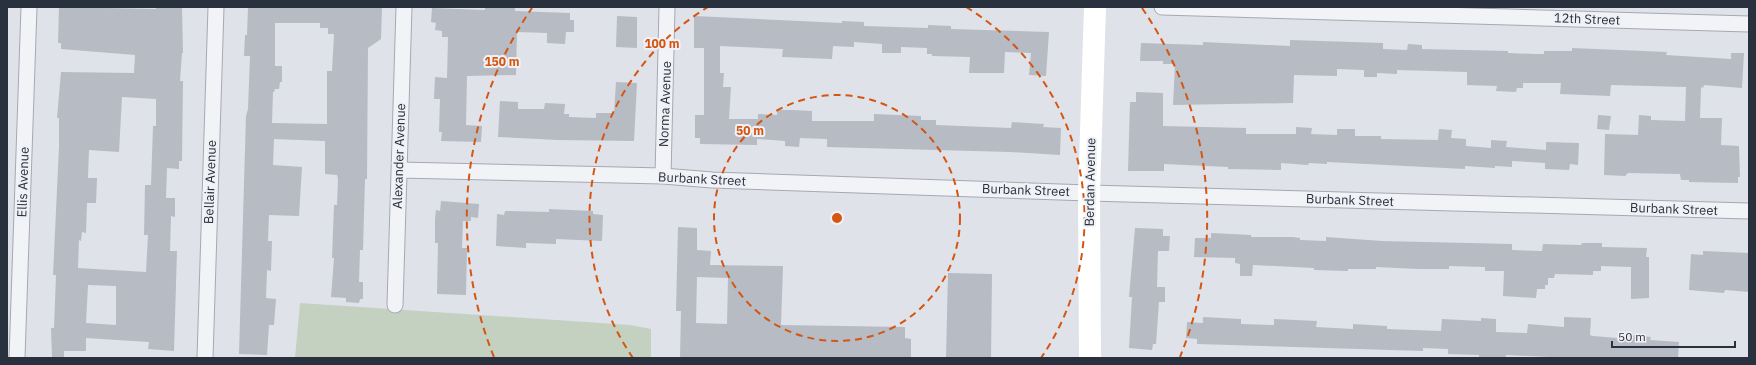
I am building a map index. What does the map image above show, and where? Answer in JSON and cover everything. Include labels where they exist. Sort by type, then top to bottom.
[{"type":"street","name":"Ellis Avenue","points":[[17,358],[29,7]]},
{"type":"street","name":"Bellair Avenue","points":[[205,358],[216,7]]},
{"type":"street","name":"Alexander Avenue","points":[[395,305],[404,7]]},
{"type":"street","name":"Norma Avenue","points":[[662,176],[668,7]]},
{"type":"street","name":"Berdan Avenue","points":[[1090,358],[1089,193],[1095,7]]},
{"type":"street","name":"12th Street","points":[[1162,7],[1749,24]]},
{"type":"street","name":"Burbank Street","points":[[399,170],[662,176],[712,180],[1089,193],[1749,212]]},
{"type":"green space","points":[[300,303],[630,325],[651,329],[651,358],[295,358]]},
{"type":"building","points":[[59,7],[156,9],[156,7],[182,7],[183,53],[180,81],[183,81],[182,161],[179,161],[179,169],[167,168],[166,198],[175,198],[175,217],[171,216],[170,251],[177,251],[174,351],[148,349],[149,342],[86,338],[86,351],[64,351],[64,358],[52,358],[51,328],[54,328],[56,275],[53,275],[59,147],[59,118],[57,118],[61,72],[134,73],[135,55],[61,49],[61,43],[58,43]],"holes":[[[122,97],[156,99],[156,126],[153,126],[151,185],[145,185],[144,235],[148,235],[146,272],[78,268],[79,240],[81,241],[82,232],[86,233],[87,203],[96,203],[97,178],[88,178],[89,150],[119,152]],[[88,285],[116,286],[116,325],[86,323]]]},
{"type":"building","points":[[248,7],[382,7],[381,39],[368,48],[367,179],[365,179],[363,250],[360,250],[359,282],[363,282],[363,299],[360,299],[359,303],[346,302],[346,298],[331,297],[334,258],[332,258],[334,205],[337,205],[338,179],[337,175],[325,174],[325,141],[274,139],[273,165],[302,167],[299,216],[269,215],[268,241],[272,241],[271,271],[267,270],[266,298],[276,299],[274,325],[269,325],[267,355],[239,354],[246,116],[248,109],[250,56],[244,56],[245,35],[247,35]],"holes":[[[275,23],[320,23],[320,28],[328,28],[328,34],[334,34],[332,71],[327,71],[327,124],[272,123],[273,92],[275,89],[279,89],[280,82],[282,82],[282,66],[275,66]]]},
{"type":"building","points":[[432,8],[485,10],[485,8],[515,8],[515,11],[570,13],[570,20],[574,20],[574,32],[566,32],[565,44],[547,43],[547,33],[517,32],[516,75],[467,76],[466,125],[482,126],[481,142],[441,141],[442,132],[439,132],[440,99],[434,99],[435,77],[447,78],[448,37],[442,37],[442,31],[435,30],[436,23],[431,22]]},
{"type":"building","points":[[617,16],[637,17],[637,48],[616,47]]},
{"type":"building","points":[[694,16],[842,23],[842,21],[864,22],[864,26],[928,28],[928,25],[951,26],[951,29],[1049,32],[1046,76],[1029,75],[1031,53],[1005,52],[1004,73],[969,73],[970,57],[932,56],[932,54],[927,54],[927,48],[901,47],[901,53],[882,53],[882,44],[854,42],[854,47],[833,46],[832,59],[782,57],[783,49],[720,46],[720,73],[724,73],[723,87],[731,87],[729,119],[758,119],[758,114],[777,115],[777,110],[792,110],[812,111],[812,121],[874,121],[874,114],[921,116],[921,120],[936,120],[936,125],[1011,128],[1012,122],[1044,124],[1043,127],[1061,128],[1060,155],[1010,152],[827,147],[827,139],[800,138],[799,147],[785,146],[785,141],[757,139],[757,145],[700,144],[700,138],[695,138],[695,115],[704,115],[704,48],[694,48]]},
{"type":"building","points":[[1290,40],[1383,43],[1383,49],[1407,50],[1408,44],[1422,45],[1422,49],[1508,51],[1508,53],[1534,54],[1544,54],[1544,51],[1572,51],[1572,48],[1667,52],[1666,55],[1731,59],[1731,53],[1744,53],[1742,88],[1704,85],[1703,88],[1701,87],[1700,118],[1722,118],[1721,145],[1739,146],[1740,177],[1738,177],[1738,183],[1689,182],[1689,180],[1681,180],[1680,174],[1628,173],[1625,176],[1604,175],[1605,134],[1638,135],[1639,115],[1651,116],[1651,120],[1685,121],[1686,87],[1611,85],[1610,96],[1560,94],[1561,83],[1523,83],[1523,88],[1517,88],[1516,92],[1496,91],[1497,86],[1467,85],[1467,72],[1397,70],[1397,74],[1377,73],[1377,77],[1364,77],[1364,70],[1337,69],[1337,76],[1294,75],[1293,103],[1173,105],[1175,64],[1163,64],[1163,61],[1140,61],[1141,43],[1203,45],[1203,42],[1290,46]]},
{"type":"building","points":[[616,82],[637,83],[634,141],[558,140],[498,137],[500,101],[518,102],[518,109],[544,109],[545,103],[565,104],[564,114],[569,114],[569,117],[596,118],[596,113],[614,113]]},
{"type":"building","points":[[1136,92],[1163,93],[1163,126],[1246,128],[1246,134],[1296,134],[1296,127],[1312,128],[1311,134],[1337,135],[1337,129],[1355,129],[1355,136],[1381,136],[1381,139],[1438,140],[1439,129],[1452,130],[1451,138],[1466,139],[1466,146],[1491,148],[1491,140],[1507,141],[1506,147],[1546,150],[1546,142],[1579,143],[1578,165],[1570,164],[1569,170],[1545,169],[1545,163],[1512,161],[1512,167],[1495,166],[1495,168],[1465,166],[1465,169],[1327,162],[1327,164],[1309,163],[1308,165],[1281,163],[1281,170],[1228,169],[1228,167],[1164,164],[1164,171],[1128,171],[1130,102],[1136,102]]},
{"type":"building","points":[[1598,115],[1611,116],[1609,130],[1597,129]]},
{"type":"building","points":[[441,201],[479,204],[478,218],[471,217],[471,221],[463,221],[462,248],[467,248],[466,295],[437,294],[438,243],[435,243],[435,219],[436,210],[440,211]]},
{"type":"building","points":[[549,209],[593,211],[593,214],[603,215],[602,241],[556,239],[556,244],[526,243],[526,248],[496,246],[497,214],[504,215],[505,211],[549,212]]},
{"type":"building","points":[[678,227],[697,228],[697,250],[711,251],[710,265],[783,266],[781,325],[905,327],[905,338],[911,339],[911,358],[680,358],[681,311],[676,311]],"holes":[[[697,277],[728,278],[727,324],[696,323]]]},
{"type":"building","points":[[1135,228],[1163,229],[1163,236],[1170,236],[1169,251],[1158,251],[1157,287],[1165,287],[1165,302],[1159,302],[1156,344],[1153,344],[1152,350],[1129,348],[1132,297],[1129,297]]},
{"type":"building","points":[[1211,233],[1251,235],[1251,237],[1293,237],[1300,238],[1300,240],[1326,241],[1326,237],[1382,241],[1512,244],[1512,250],[1542,251],[1543,244],[1581,245],[1582,243],[1602,243],[1602,247],[1647,248],[1646,257],[1649,257],[1649,298],[1631,299],[1631,267],[1601,266],[1601,271],[1593,271],[1593,275],[1555,274],[1554,278],[1548,278],[1548,285],[1545,285],[1545,289],[1537,289],[1536,298],[1503,296],[1504,271],[1485,271],[1485,267],[1449,266],[1449,269],[1418,269],[1376,267],[1376,269],[1348,269],[1348,271],[1253,265],[1252,276],[1240,276],[1240,264],[1235,263],[1235,258],[1194,257],[1195,238],[1211,238]]},
{"type":"building","points":[[1703,251],[1749,253],[1749,292],[1725,290],[1724,293],[1689,290],[1691,254],[1703,255]]},
{"type":"building","points":[[948,273],[992,274],[991,358],[946,358]]},
{"type":"building","points":[[1203,317],[1241,319],[1241,324],[1274,325],[1274,319],[1317,321],[1316,327],[1353,329],[1353,324],[1387,326],[1387,329],[1441,331],[1442,319],[1481,321],[1481,318],[1496,319],[1496,332],[1527,333],[1528,324],[1564,327],[1564,317],[1591,318],[1590,335],[1629,339],[1629,335],[1651,337],[1650,340],[1679,342],[1678,358],[1569,358],[1506,355],[1506,358],[1479,358],[1479,355],[1448,354],[1448,349],[1423,348],[1423,351],[1197,344],[1197,339],[1186,338],[1187,322],[1203,323]]}]
